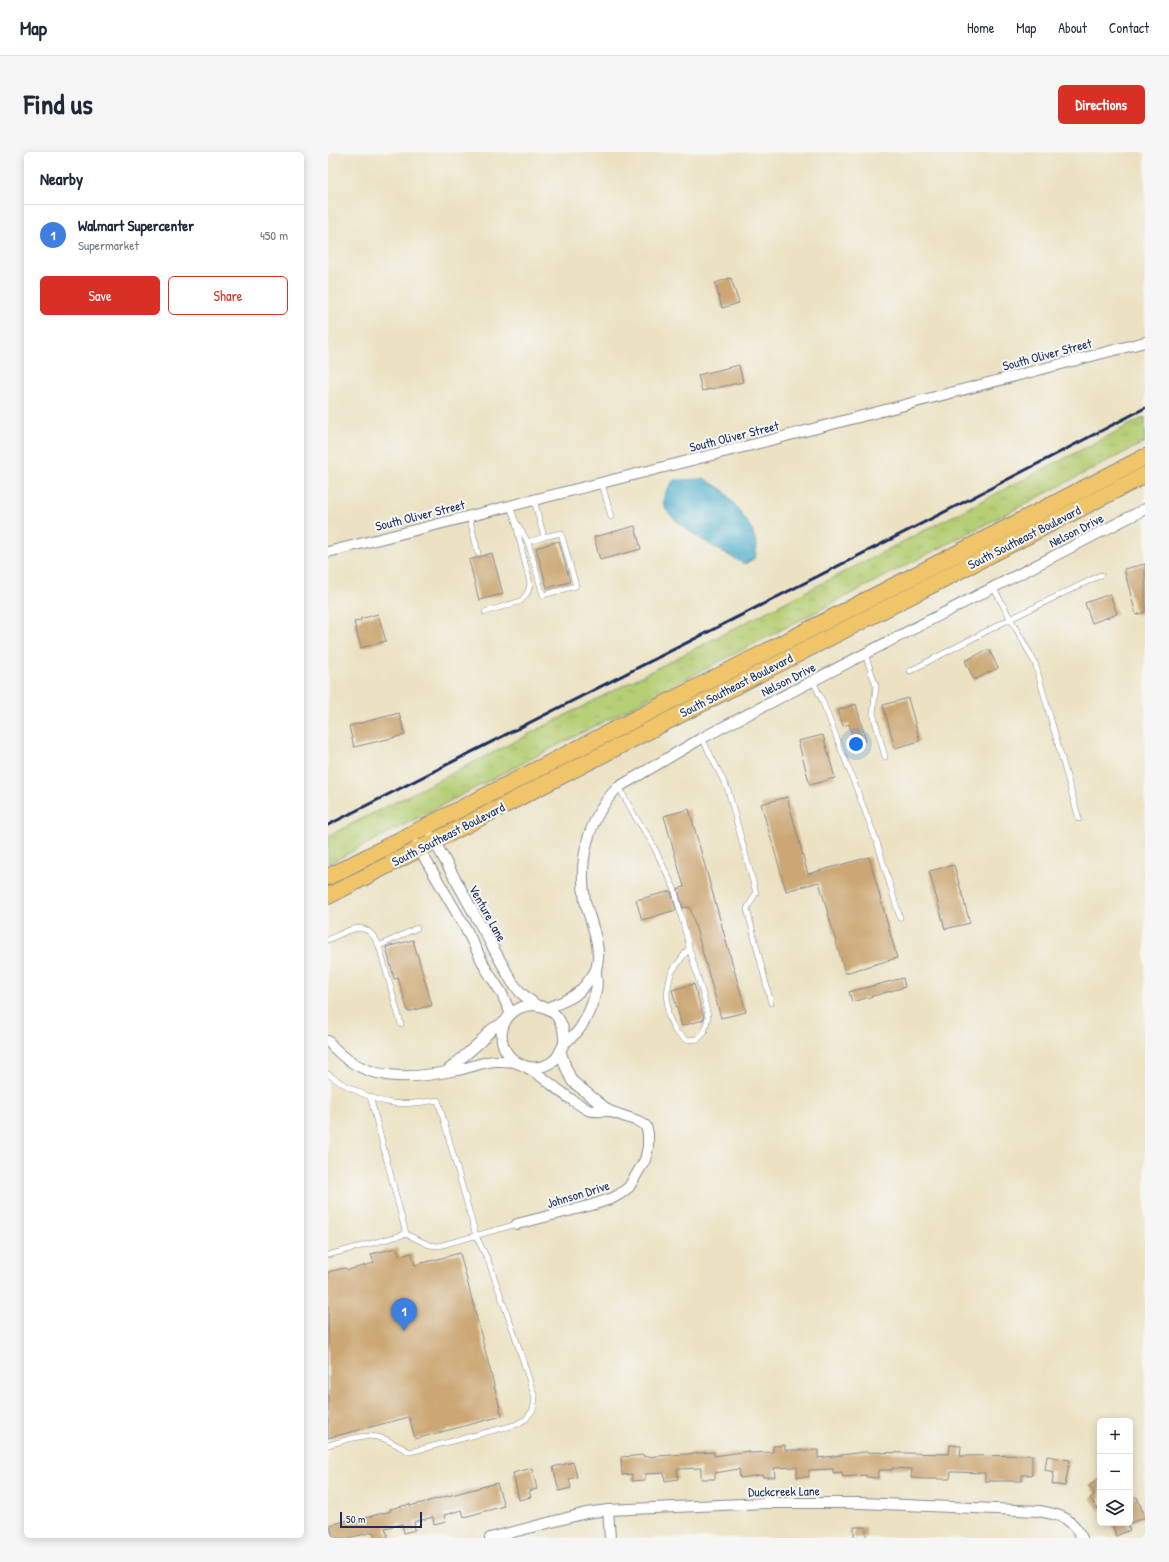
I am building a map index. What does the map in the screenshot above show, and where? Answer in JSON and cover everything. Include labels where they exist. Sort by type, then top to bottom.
[{"type":"main road","name":"South Southeast Boulevard","points":[[328,877],[1145,457]]},
{"type":"main road","name":"South Southeast Boulevard","points":[[328,896],[1145,475]]},
{"type":"street","name":"South Oliver Street","points":[[328,552],[602,483],[1145,342]]},
{"type":"street","name":"Nelson Drive","points":[[562,1048],[578,1032],[597,989],[596,970],[598,954],[585,899],[584,854],[589,834],[596,816],[606,800],[619,787],[702,738],[1145,508]]},
{"type":"street","name":"Venture Lane","points":[[426,826],[512,982],[521,993],[536,1005]]},
{"type":"street","name":"Venture Lane","points":[[411,834],[465,927],[486,969],[501,992],[508,1018]]},
{"type":"street","points":[[547,1008],[570,999],[587,984],[596,970]]},
{"type":"street","points":[[328,1041],[339,1053],[369,1071],[378,1074],[405,1078],[434,1075],[496,1061],[516,1063],[531,1068],[546,1066],[554,1060],[562,1048],[565,1033],[562,1022],[547,1008],[536,1005],[518,1009],[492,1029],[479,1043],[447,1071]]},
{"type":"street","points":[[508,1018],[502,1031],[502,1040],[509,1057],[516,1063],[542,1078],[561,1093],[589,1110],[610,1111]]},
{"type":"street","points":[[562,1048],[566,1068],[572,1081],[610,1111]]},
{"type":"street","name":"Johnson Drive","points":[[517,1224],[613,1198],[629,1187],[645,1160],[648,1146],[646,1126],[638,1121],[626,1118],[610,1111]]},
{"type":"street","name":"Duckcreek Lane","points":[[490,1538],[586,1513],[608,1510],[790,1503],[861,1503],[1039,1510],[1060,1515],[1069,1520],[1080,1534]]},
{"type":"street","points":[[608,1510],[610,1538]]},
{"type":"lane","points":[[602,483],[611,518]]},
{"type":"lane","points":[[534,500],[544,537]]},
{"type":"lane","points":[[485,612],[521,601],[528,592],[530,584],[510,506]]},
{"type":"lane","points":[[469,516],[478,553]]},
{"type":"lane","points":[[514,520],[528,542],[543,595],[576,586],[561,533],[528,542]]},
{"type":"lane","points":[[910,671],[1010,619],[1101,575]]},
{"type":"lane","points":[[993,587],[1035,663],[1079,819]]},
{"type":"lane","points":[[865,654],[876,686],[873,712],[885,757]]},
{"type":"lane","points":[[813,681],[877,842],[900,918]]},
{"type":"lane","points":[[702,738],[728,790],[756,893],[747,909],[771,1003]]},
{"type":"lane","points":[[619,787],[636,818],[650,839],[674,888],[704,998],[708,1017],[704,1033],[698,1039],[686,1040],[676,1031],[668,1015],[667,993],[671,973],[690,948]]},
{"type":"lane","points":[[328,940],[354,928],[364,928],[370,932],[379,946],[401,1024]]},
{"type":"lane","points":[[379,946],[417,928]]},
{"type":"lane","points":[[328,1074],[350,1088],[391,1103],[404,1104],[438,1100],[476,1236],[488,1260],[535,1398],[533,1410],[526,1419],[515,1426],[410,1452],[386,1439],[375,1437],[361,1436],[328,1445]]},
{"type":"lane","points":[[370,1096],[406,1234]]},
{"type":"lane","points":[[328,1255],[406,1234],[429,1245],[439,1246],[517,1224]]},
{"type":"green space","points":[[1145,417],[1145,442],[328,864],[328,836]]},
{"type":"water","points":[[705,479],[723,490],[739,510],[752,530],[757,546],[755,558],[745,564],[688,530],[668,513],[664,505],[663,502],[665,495],[674,480]]},
{"type":"building","points":[[731,278],[739,303],[722,308],[715,283]]},
{"type":"building","points":[[739,365],[743,382],[702,391],[698,375]]},
{"type":"building","points":[[635,526],[641,549],[600,560],[594,537]]},
{"type":"building","points":[[559,541],[570,582],[547,588],[536,548]]},
{"type":"building","points":[[492,553],[503,594],[479,600],[469,560]]},
{"type":"building","points":[[1145,564],[1145,612],[1136,615],[1124,569]]},
{"type":"building","points":[[1110,594],[1117,614],[1092,623],[1085,603]]},
{"type":"building","points":[[378,614],[386,641],[361,648],[354,622],[361,621],[360,619]]},
{"type":"building","points":[[989,649],[998,668],[974,680],[965,661]]},
{"type":"building","points":[[908,698],[920,741],[895,748],[883,705]]},
{"type":"building","points":[[856,704],[866,741],[854,745],[849,724],[843,726],[838,710]]},
{"type":"building","points":[[399,713],[405,735],[354,747],[349,726]]},
{"type":"building","points":[[823,735],[835,778],[810,785],[798,741]]},
{"type":"building","points":[[787,797],[808,874],[869,857],[897,958],[845,973],[819,882],[786,891],[761,804]]},
{"type":"building","points":[[689,809],[746,1012],[721,1018],[690,907],[683,908],[678,889],[684,887],[664,816]]},
{"type":"building","points":[[954,865],[970,923],[945,929],[929,871]]},
{"type":"building","points":[[671,891],[676,910],[642,920],[636,900]]},
{"type":"building","points":[[413,940],[432,1005],[408,1012],[398,978],[394,979],[386,947]]},
{"type":"building","points":[[903,978],[905,987],[852,1002],[849,992]]},
{"type":"building","points":[[694,984],[704,1018],[703,1020],[682,1026],[672,990]]},
{"type":"building","points":[[397,1248],[400,1256],[412,1253],[415,1265],[460,1253],[502,1416],[415,1439],[409,1417],[328,1438],[328,1272],[345,1268],[348,1270],[374,1263],[371,1254]]},
{"type":"building","points":[[785,1445],[785,1450],[818,1450],[818,1458],[864,1452],[949,1454],[950,1445],[961,1446],[960,1456],[1032,1455],[1032,1475],[1022,1475],[1022,1481],[985,1481],[985,1473],[951,1472],[950,1479],[925,1479],[911,1478],[912,1469],[892,1468],[892,1470],[878,1470],[878,1478],[866,1477],[866,1475],[843,1477],[842,1472],[833,1473],[833,1469],[809,1470],[809,1477],[797,1477],[797,1467],[774,1468],[775,1477],[763,1477],[763,1475],[740,1478],[739,1469],[715,1473],[715,1479],[701,1479],[701,1468],[677,1469],[678,1479],[665,1481],[664,1473],[645,1474],[645,1480],[632,1481],[632,1474],[622,1475],[621,1457],[644,1455],[644,1457],[714,1452],[714,1456],[749,1451],[749,1453],[773,1452],[773,1446]]},
{"type":"building","points":[[1047,1456],[1070,1460],[1065,1486],[1052,1484],[1054,1472],[1045,1470]]},
{"type":"building","points":[[573,1462],[577,1477],[569,1479],[571,1488],[559,1491],[553,1467]]},
{"type":"building","points":[[532,1468],[537,1489],[529,1491],[531,1497],[519,1500],[513,1473]]},
{"type":"building","points":[[1097,1480],[1097,1508],[1090,1498],[1095,1494],[1089,1486]]},
{"type":"building","points":[[497,1483],[504,1506],[464,1517],[462,1510],[444,1515],[446,1522],[434,1525],[433,1517],[414,1522],[415,1530],[404,1533],[402,1524],[385,1528],[388,1537],[383,1538],[375,1538],[374,1532],[348,1538],[333,1538],[330,1525],[349,1520],[349,1522],[391,1511],[390,1509],[410,1504],[410,1506]]},
{"type":"building","points":[[1137,1497],[1145,1517],[1133,1522],[1133,1498]]},
{"type":"building","points":[[1113,1526],[1128,1526],[1130,1530],[1116,1536]]},
{"type":"building","points":[[854,1527],[866,1527],[866,1538],[854,1538]]},
{"type":"railway","points":[[328,825],[966,501],[1145,408]]},
{"type":"place","name":"Walmart Supercenter","points":[[404,1331]]}]
